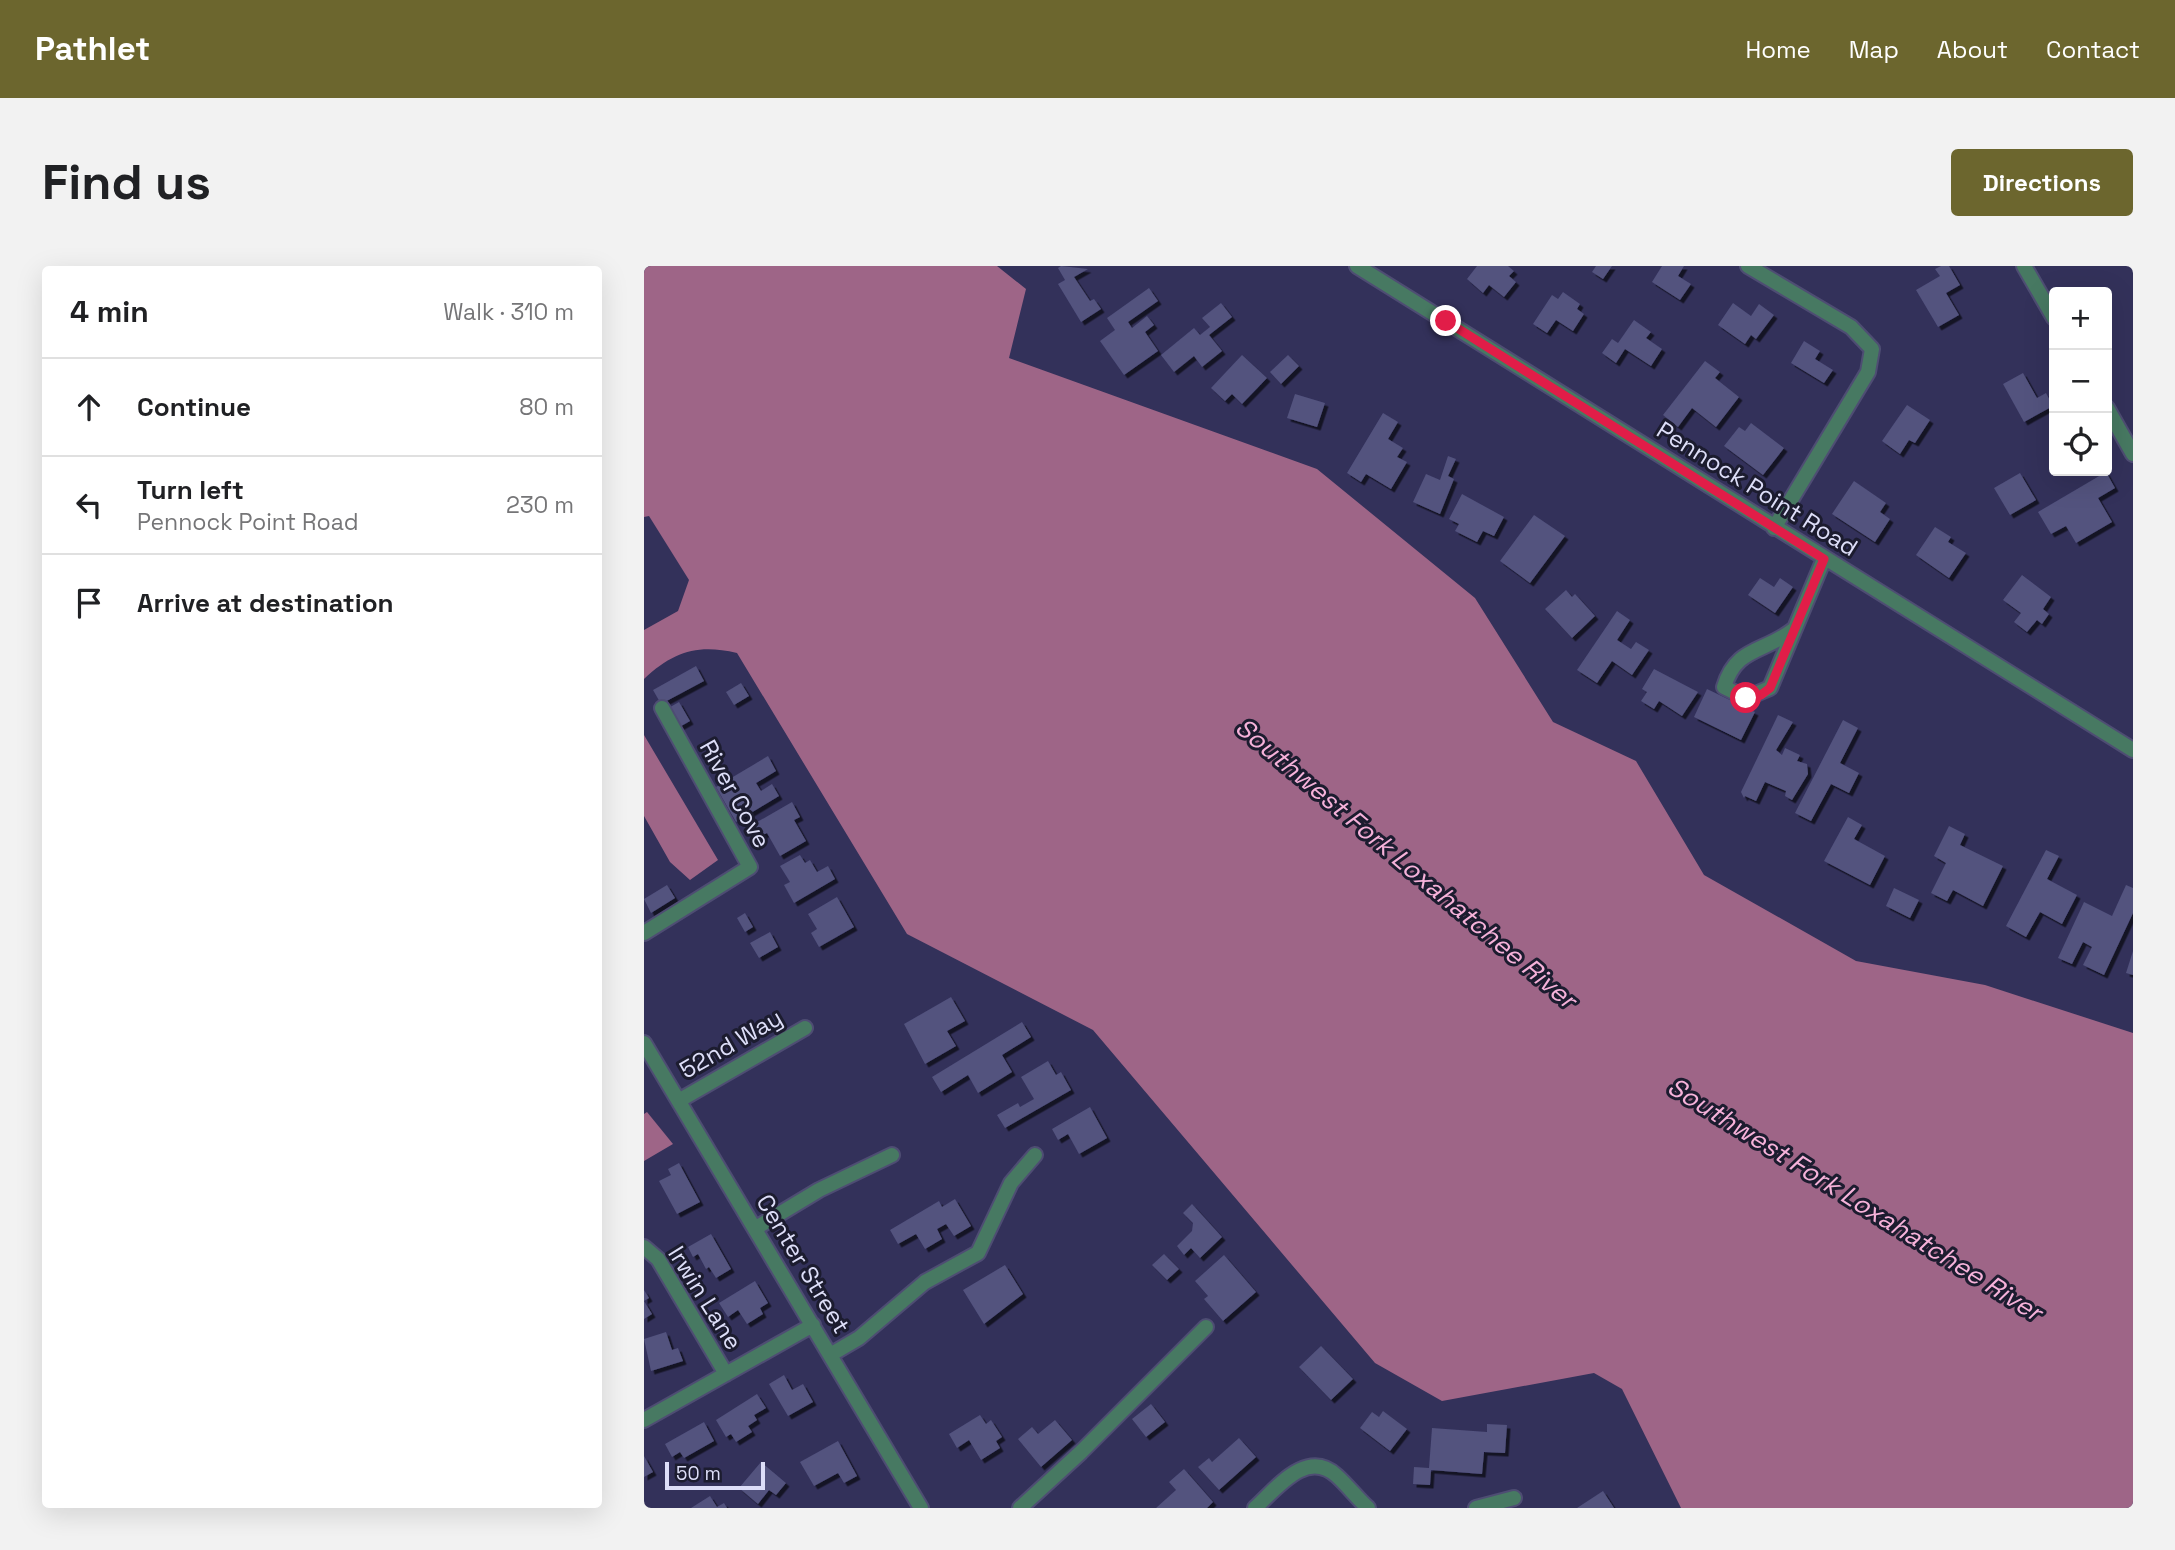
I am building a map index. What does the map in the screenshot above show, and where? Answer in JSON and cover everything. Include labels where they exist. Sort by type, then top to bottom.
[{"type":"street","name":"Pennock Point Road","points":[[1357,266],[2133,750]]},
{"type":"street","points":[[1748,266],[1851,327],[1872,349],[1868,372],[1774,528]]},
{"type":"street","points":[[2024,266],[2049,308]]},
{"type":"street","points":[[2110,413],[2133,454]]},
{"type":"street","points":[[1793,630],[1775,644],[1750,653],[1730,666],[1724,687],[1746,698],[1761,695],[1770,688],[1824,559]]},
{"type":"street","name":"River Cove","points":[[644,933],[751,867],[662,708]]},
{"type":"street","name":"52nd Way","points":[[680,1100],[805,1028]]},
{"type":"street","name":"Center Street","points":[[644,1043],[920,1508]]},
{"type":"street","points":[[755,1228],[819,1190],[892,1155]]},
{"type":"street","points":[[831,1355],[859,1338],[925,1282],[978,1252],[1011,1182],[1035,1155]]},
{"type":"street","name":"Irwin Lane","points":[[644,1247],[658,1259],[726,1374]]},
{"type":"street","points":[[644,1420],[813,1325]]},
{"type":"street","points":[[1020,1508],[1206,1327]]},
{"type":"street","points":[[1255,1508],[1298,1470],[1318,1466],[1336,1475],[1368,1508]]},
{"type":"street","points":[[1476,1508],[1514,1498]]},
{"type":"water","name":"Southwest Fork Loxahatchee River","points":[[644,266],[997,266],[1026,289],[1009,358],[1317,469],[1475,598],[1553,722],[1636,761],[1704,875],[1856,961],[1985,985],[2133,1033],[2133,1508],[1681,1508],[1622,1389],[1594,1373],[1442,1401],[1375,1363],[1093,1030],[907,934],[737,653],[710,649],[687,652],[666,662],[644,679],[644,630],[678,611],[689,580],[649,516],[644,517]]},
{"type":"water","points":[[644,735],[718,860],[690,880],[670,862],[644,816]]},
{"type":"water","points":[[647,1112],[673,1144],[644,1161],[644,1114]]},
{"type":"building","points":[[1477,266],[1508,266],[1514,271],[1509,276],[1516,282],[1504,297],[1489,285],[1483,293],[1467,279]]},
{"type":"building","points":[[1596,266],[1612,266],[1603,279],[1592,272]]},
{"type":"building","points":[[1662,266],[1684,266],[1678,276],[1691,284],[1680,300],[1652,282]]},
{"type":"building","points":[[1949,266],[1960,285],[1946,293],[1959,315],[1938,327],[1916,290],[1940,276],[1935,269]]},
{"type":"building","points":[[1058,268],[1088,269],[1074,277],[1090,301],[1094,299],[1101,309],[1081,322],[1058,284],[1065,280]]},
{"type":"building","points":[[1149,288],[1158,301],[1128,322],[1132,328],[1147,316],[1154,325],[1145,332],[1158,351],[1124,375],[1100,341],[1115,330],[1107,318]]},
{"type":"building","points":[[1563,292],[1580,304],[1577,309],[1584,314],[1573,331],[1556,320],[1547,333],[1533,324],[1552,295],[1558,299]]},
{"type":"building","points":[[1221,303],[1232,317],[1209,335],[1222,351],[1202,367],[1194,356],[1174,372],[1161,355],[1194,328],[1200,335],[1210,327],[1202,318]]},
{"type":"building","points":[[1733,303],[1751,316],[1759,304],[1774,315],[1756,339],[1751,335],[1745,344],[1718,325]]},
{"type":"building","points":[[1634,320],[1651,332],[1646,338],[1662,349],[1651,366],[1625,349],[1616,363],[1602,353],[1612,339],[1618,343]]},
{"type":"building","points":[[1804,341],[1820,351],[1815,359],[1833,370],[1824,383],[1791,363]]},
{"type":"building","points":[[1242,355],[1267,378],[1242,404],[1232,394],[1225,401],[1211,388]]},
{"type":"building","points":[[1288,355],[1299,366],[1281,384],[1270,372]]},
{"type":"building","points":[[1705,361],[1720,372],[1715,378],[1739,397],[1716,427],[1692,408],[1678,427],[1663,415]]},
{"type":"building","points":[[2023,373],[2037,398],[2046,393],[2049,408],[2024,422],[2003,384]]},
{"type":"building","points":[[1295,394],[1325,403],[1317,427],[1287,418]]},
{"type":"building","points":[[1907,405],[1930,420],[1915,443],[1909,440],[1900,454],[1882,441]]},
{"type":"building","points":[[1383,413],[1398,422],[1388,439],[1403,448],[1397,457],[1407,462],[1391,489],[1366,474],[1361,482],[1347,473]]},
{"type":"building","points":[[1751,423],[1784,448],[1763,475],[1724,446],[1739,427],[1745,431]]},
{"type":"building","points":[[1448,456],[1456,459],[1448,476],[1454,479],[1440,514],[1413,502],[1426,474],[1440,480]]},
{"type":"building","points":[[2020,473],[2036,500],[2010,515],[1994,488]]},
{"type":"building","points":[[2099,476],[2108,476],[2115,488],[2098,498],[2112,522],[2076,543],[2066,526],[2051,534],[2038,512]]},
{"type":"building","points":[[1854,481],[1886,503],[1880,512],[1890,519],[1875,542],[1832,514]]},
{"type":"building","points":[[1462,494],[1504,517],[1494,536],[1483,531],[1477,542],[1455,531],[1459,524],[1449,519]]},
{"type":"building","points":[[1534,515],[1565,536],[1530,583],[1500,561]]},
{"type":"building","points":[[1935,527],[1951,537],[1948,542],[1966,553],[1949,578],[1916,555]]},
{"type":"building","points":[[2022,575],[2051,597],[2043,609],[2049,614],[2042,624],[2037,620],[2027,632],[2014,622],[2021,613],[2003,600]]},
{"type":"building","points":[[1760,578],[1774,587],[1780,578],[1793,587],[1775,613],[1748,595]]},
{"type":"building","points":[[1566,590],[1572,597],[1575,594],[1595,616],[1572,638],[1545,609]]},
{"type":"building","points":[[1617,611],[1630,620],[1617,640],[1631,649],[1636,642],[1649,650],[1632,675],[1612,661],[1597,683],[1577,670]]},
{"type":"building","points":[[696,666],[704,681],[661,704],[653,690]]},
{"type":"building","points":[[1654,669],[1698,692],[1682,716],[1659,701],[1654,709],[1641,701],[1647,692],[1642,689]]},
{"type":"building","points":[[741,683],[749,696],[734,705],[726,692]]},
{"type":"building","points":[[1707,689],[1755,712],[1741,740],[1694,717]]},
{"type":"building","points":[[679,702],[690,721],[676,729],[665,710]]},
{"type":"building","points":[[1778,715],[1793,722],[1776,750],[1782,755],[1785,748],[1800,755],[1797,761],[1807,764],[1808,774],[1792,800],[1785,796],[1786,791],[1765,782],[1756,801],[1745,796],[1744,798],[1741,792]]},
{"type":"building","points":[[1843,720],[1858,728],[1840,763],[1859,773],[1849,793],[1831,784],[1811,821],[1795,813]]},
{"type":"building","points":[[768,756],[776,771],[756,783],[761,791],[772,784],[779,796],[736,822],[716,787]]},
{"type":"building","points":[[792,802],[800,817],[794,820],[806,841],[780,856],[767,833],[759,837],[752,825]]},
{"type":"building","points":[[1848,817],[1862,825],[1854,839],[1885,856],[1870,885],[1824,861]]},
{"type":"building","points":[[1949,826],[1965,834],[1960,845],[2003,866],[1983,906],[1953,890],[1947,901],[1931,893],[1946,863],[1934,856]]},
{"type":"building","points":[[2046,850],[2059,856],[2047,879],[2077,895],[2062,924],[2040,912],[2026,937],[2006,926]]},
{"type":"building","points":[[800,855],[805,863],[810,860],[817,872],[828,866],[835,879],[794,903],[784,885],[790,882],[780,866]]},
{"type":"building","points":[[667,885],[675,898],[651,913],[644,899]]},
{"type":"building","points":[[2126,885],[2133,888],[2133,913],[2104,975],[2083,965],[2092,947],[2083,942],[2072,964],[2058,958],[2084,902],[2112,916]]},
{"type":"building","points":[[1894,888],[1919,900],[1910,918],[1886,906]]},
{"type":"building","points":[[837,897],[854,927],[819,947],[811,933],[817,929],[808,914]]},
{"type":"building","points":[[745,913],[753,927],[745,932],[737,918]]},
{"type":"building","points":[[770,932],[778,947],[759,958],[750,943]]},
{"type":"building","points":[[2133,951],[2133,975],[2126,973]]},
{"type":"building","points":[[951,997],[965,1021],[947,1031],[956,1046],[925,1064],[904,1024]]},
{"type":"building","points":[[1022,1022],[1031,1037],[1002,1055],[1012,1072],[978,1093],[968,1075],[941,1092],[932,1077]]},
{"type":"building","points":[[1048,1061],[1056,1075],[1061,1072],[1071,1090],[1005,1128],[997,1115],[1018,1103],[1020,1107],[1034,1099],[1021,1077]]},
{"type":"building","points":[[1090,1107],[1107,1138],[1079,1154],[1068,1134],[1058,1140],[1052,1129]]},
{"type":"building","points":[[679,1163],[700,1202],[677,1214],[659,1181],[671,1175],[668,1169]]},
{"type":"building","points":[[955,1199],[971,1226],[954,1236],[946,1224],[937,1229],[942,1239],[925,1249],[916,1234],[898,1244],[890,1230],[939,1201],[942,1207]]},
{"type":"building","points":[[1192,1204],[1222,1237],[1200,1258],[1191,1248],[1184,1255],[1177,1246],[1192,1231],[1193,1223],[1183,1213]]},
{"type":"building","points":[[711,1234],[731,1269],[716,1278],[709,1267],[706,1269],[698,1254],[693,1257],[688,1247]]},
{"type":"building","points":[[1164,1254],[1179,1269],[1167,1280],[1152,1265]]},
{"type":"building","points":[[1224,1255],[1256,1292],[1223,1321],[1204,1299],[1208,1296],[1195,1281]]},
{"type":"building","points":[[1005,1265],[1023,1294],[984,1324],[963,1290]]},
{"type":"building","points":[[755,1281],[768,1303],[760,1308],[763,1314],[747,1324],[738,1310],[728,1317],[719,1303]]},
{"type":"building","points":[[644,1301],[652,1314],[644,1319]]},
{"type":"building","points":[[666,1332],[672,1350],[678,1348],[683,1361],[651,1371],[644,1339]]},
{"type":"building","points":[[1321,1346],[1353,1379],[1331,1400],[1299,1367]]},
{"type":"building","points":[[784,1375],[792,1390],[803,1384],[813,1402],[788,1416],[769,1384]]},
{"type":"building","points":[[757,1394],[766,1408],[754,1415],[757,1420],[748,1426],[752,1432],[736,1442],[731,1434],[726,1437],[716,1420]]},
{"type":"building","points":[[1151,1404],[1165,1422],[1146,1437],[1132,1419]]},
{"type":"building","points":[[1383,1411],[1407,1429],[1390,1451],[1360,1428],[1372,1412],[1379,1417]]},
{"type":"building","points":[[980,1415],[986,1424],[991,1420],[1002,1437],[996,1441],[1000,1448],[981,1460],[969,1440],[957,1448],[949,1434]]},
{"type":"building","points":[[1055,1420],[1072,1440],[1041,1467],[1018,1439],[1032,1427],[1038,1434]]},
{"type":"building","points":[[704,1422],[714,1441],[684,1458],[680,1452],[672,1457],[665,1444]]},
{"type":"building","points":[[1487,1424],[1507,1425],[1505,1453],[1484,1452],[1482,1474],[1431,1470],[1430,1485],[1413,1484],[1414,1467],[1429,1468],[1432,1428],[1487,1432]]},
{"type":"building","points":[[1239,1438],[1256,1457],[1219,1490],[1198,1467],[1209,1458],[1212,1462]]},
{"type":"building","points":[[838,1441],[857,1476],[844,1483],[838,1473],[814,1486],[800,1462]]},
{"type":"building","points":[[644,1456],[653,1472],[644,1477]]},
{"type":"building","points":[[761,1462],[786,1483],[776,1495],[769,1490],[758,1504],[739,1488]]},
{"type":"building","points":[[1184,1469],[1213,1502],[1207,1508],[1156,1508],[1176,1490],[1169,1482]]},
{"type":"building","points":[[1603,1491],[1614,1508],[1577,1508]]},
{"type":"building","points":[[710,1496],[717,1507],[724,1503],[727,1508],[691,1508]]},
{"type":"route","points":[[1446,321],[1824,559],[1770,688],[1761,695],[1746,698]]}]
